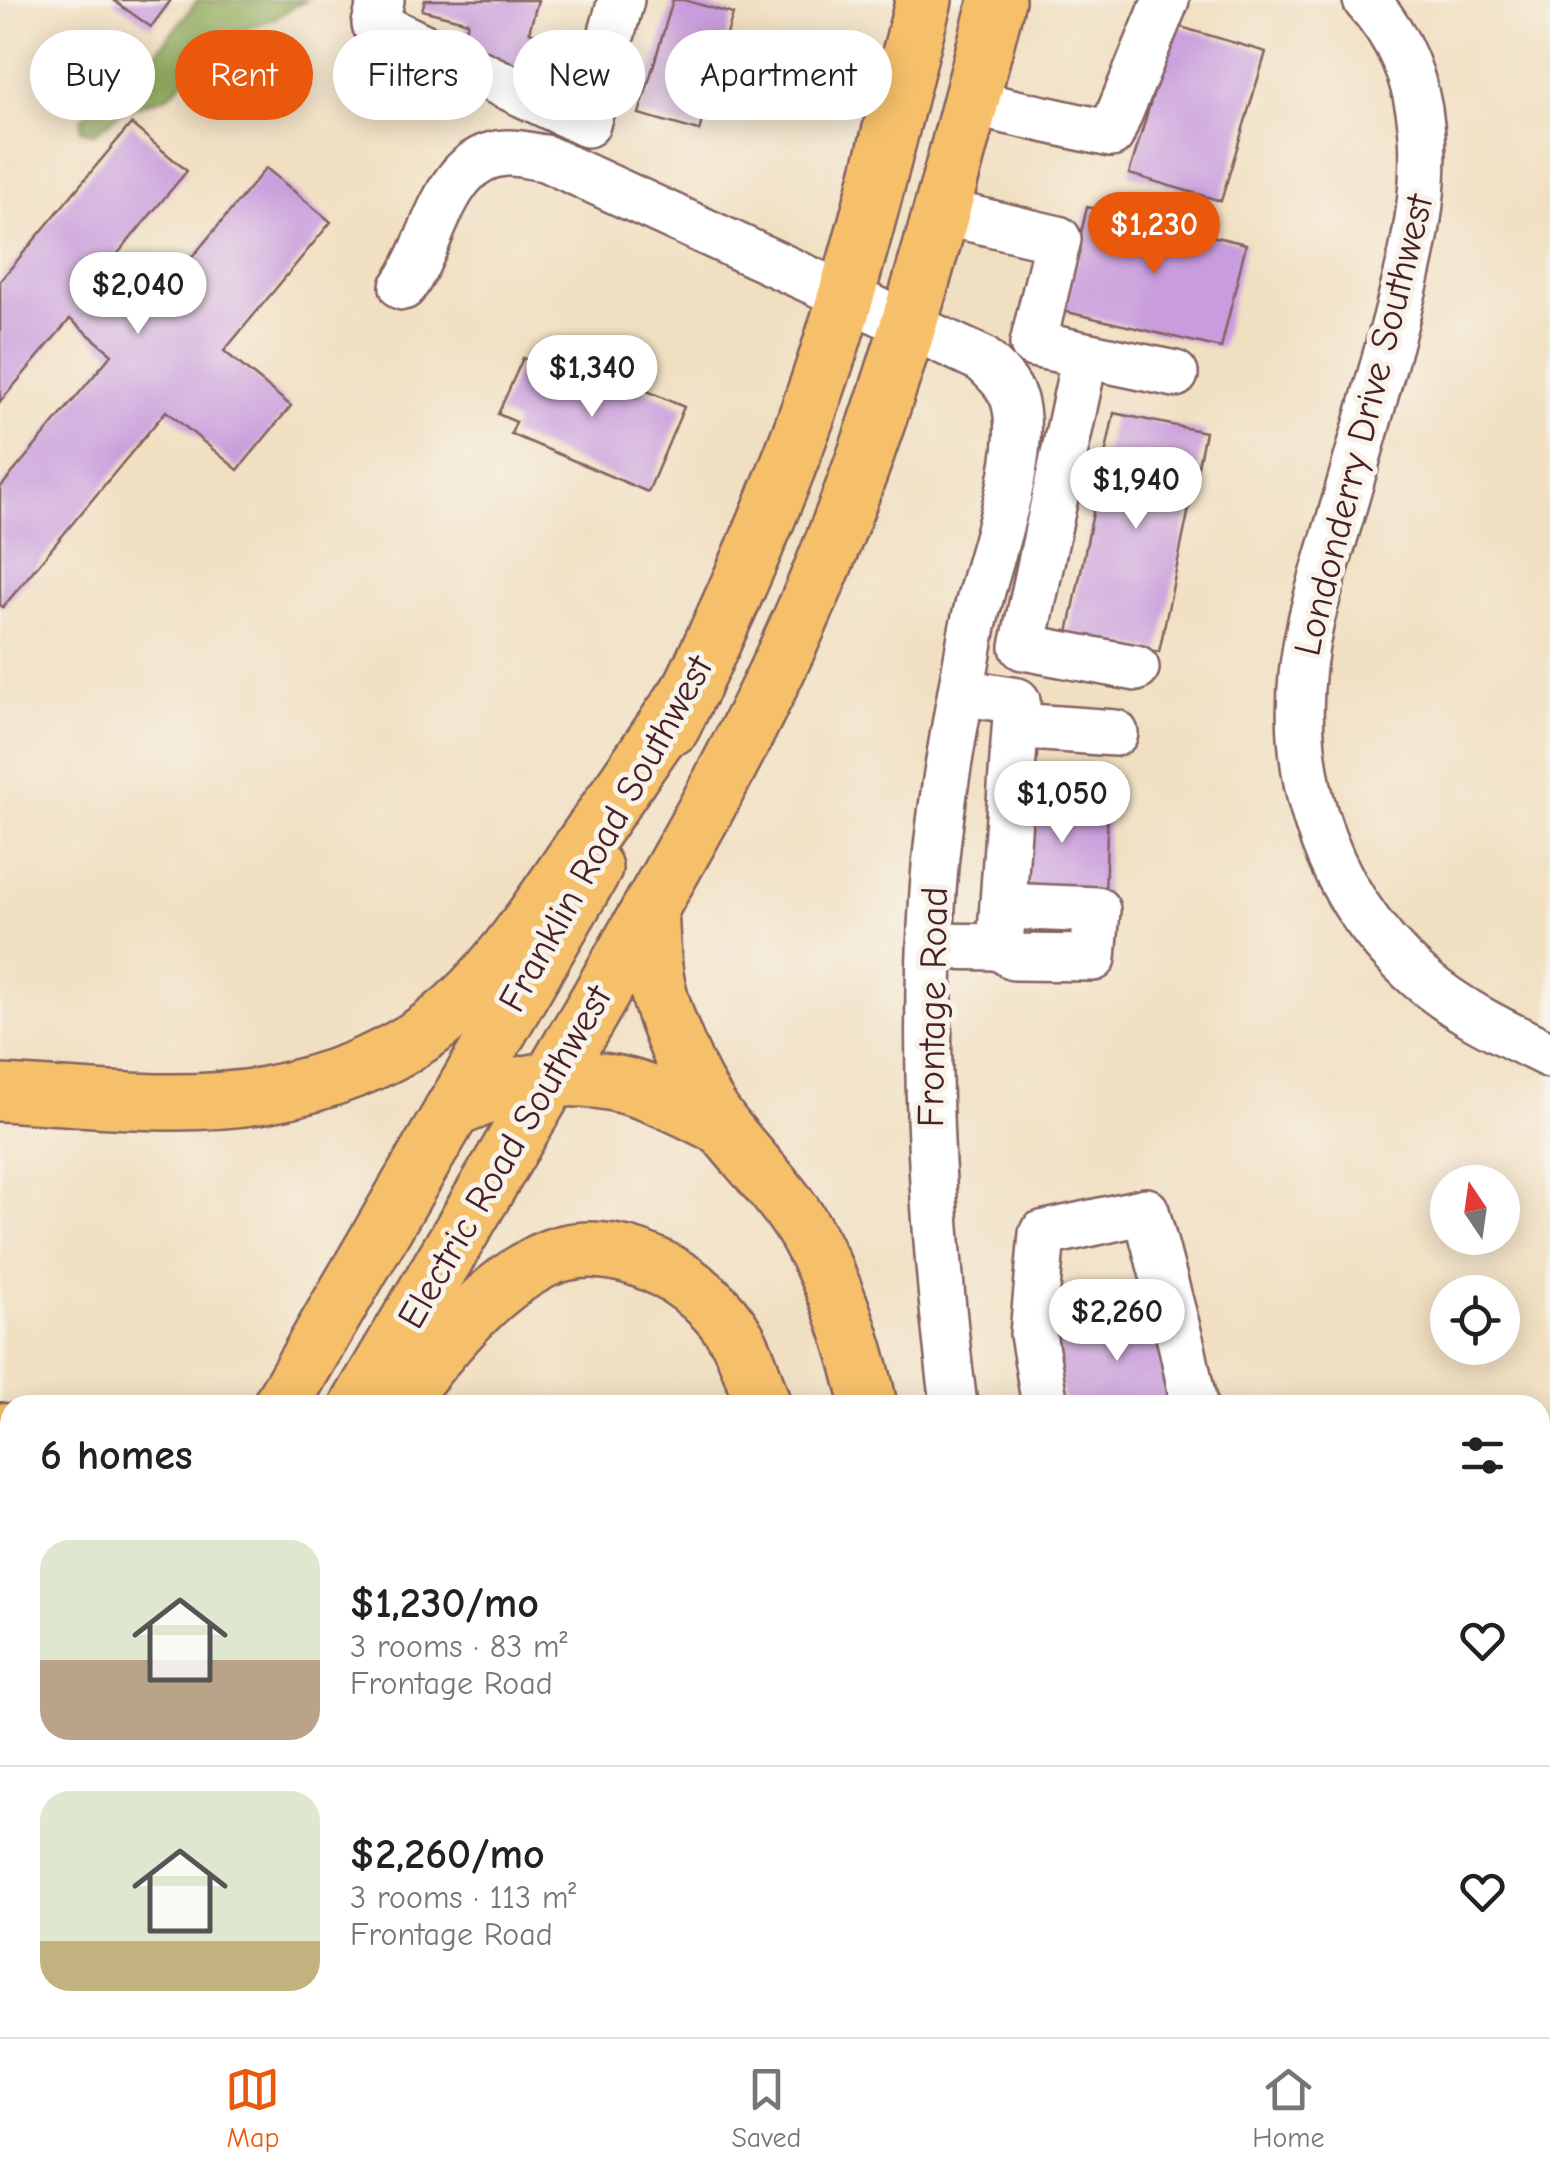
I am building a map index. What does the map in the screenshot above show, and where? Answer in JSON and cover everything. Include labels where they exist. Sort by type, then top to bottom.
[{"type":"main road","name":"Franklin Road Southwest","points":[[287,1395],[641,789],[693,685],[765,526],[816,390],[846,295],[924,0]]},
{"type":"main road","name":"Franklin Road Southwest","points":[[650,910],[798,626],[852,496],[910,325],[997,0]]},
{"type":"main road","points":[[0,1093],[180,1101],[263,1096],[325,1080],[392,1052],[437,1024],[478,987],[518,940],[693,685]]},
{"type":"main road","points":[[650,910],[660,1000],[691,1073],[723,1128],[768,1178],[806,1232],[836,1294],[867,1395]]},
{"type":"main road","name":"Electric Road Southwest","points":[[365,1395],[650,910]]},
{"type":"main road","points":[[452,1110],[520,1084],[551,1079],[600,1079],[667,1098],[723,1128]]},
{"type":"main road","points":[[402,1395],[465,1320],[503,1286],[544,1260],[576,1251],[610,1251],[648,1262],[681,1280],[710,1303],[738,1340],[760,1395]]},
{"type":"street","points":[[381,0],[375,24],[587,124],[621,0]]},
{"type":"street","points":[[971,103],[1111,134],[1166,0]]},
{"type":"street","name":"Londonderry Drive Southwest","points":[[1366,0],[1397,42],[1412,76],[1422,111],[1424,176],[1419,225],[1396,320],[1310,624],[1302,687],[1309,797],[1324,848],[1348,896],[1380,939],[1422,980],[1469,1014],[1550,1056]]},
{"type":"street","points":[[403,287],[416,270],[453,187],[472,162],[506,152],[546,158],[982,359],[999,374],[1014,397],[1015,406],[1082,373],[1175,374]]},
{"type":"street","points":[[943,212],[1058,239],[1033,344],[1082,373]]},
{"type":"street","points":[[1082,373],[1023,646],[1136,668]]},
{"type":"street","name":"Frontage Road","points":[[953,1395],[930,1159],[928,1017],[934,888],[946,778],[976,610],[1015,463],[1020,427],[1015,406]]},
{"type":"street","points":[[996,532],[1044,540]]},
{"type":"street","points":[[931,946],[1001,927],[1017,701],[961,692]]},
{"type":"street","points":[[1016,726],[1115,733]]},
{"type":"street","points":[[1044,1395],[1033,1334],[1042,1234],[1146,1212],[1192,1395]]},
{"type":"green space","points":[[198,0],[306,0],[245,30],[175,30],[175,89],[155,100],[155,54]]},
{"type":"green space","points":[[82,120],[111,120],[94,133],[81,130]]},
{"type":"building","points":[[113,0],[171,0],[151,27]]},
{"type":"building","points":[[425,0],[538,0],[530,30],[513,30],[513,70],[493,64],[493,30],[466,30],[468,22],[422,10]]},
{"type":"building","points":[[673,0],[733,14],[728,30],[665,30],[665,120],[702,120],[699,131],[645,116],[645,94]]},
{"type":"building","points":[[1174,25],[1266,52],[1221,201],[1129,174]]},
{"type":"building","points":[[131,124],[187,171],[109,264],[155,302],[266,168],[331,222],[224,351],[291,406],[238,470],[166,411],[3,607],[0,488],[112,354],[70,319],[0,402],[0,281]]},
{"type":"building","points":[[1087,207],[1246,244],[1221,348],[1063,311]]},
{"type":"building","points":[[523,358],[545,368],[549,358],[605,381],[608,374],[684,407],[648,492],[511,434],[516,422],[498,414]]},
{"type":"building","points":[[1114,413],[1205,432],[1159,652],[1068,633]]},
{"type":"building","points":[[1020,792],[1108,795],[1105,900],[1017,897]]},
{"type":"building","points":[[1161,1312],[1177,1395],[1062,1395],[1052,1334]]}]
